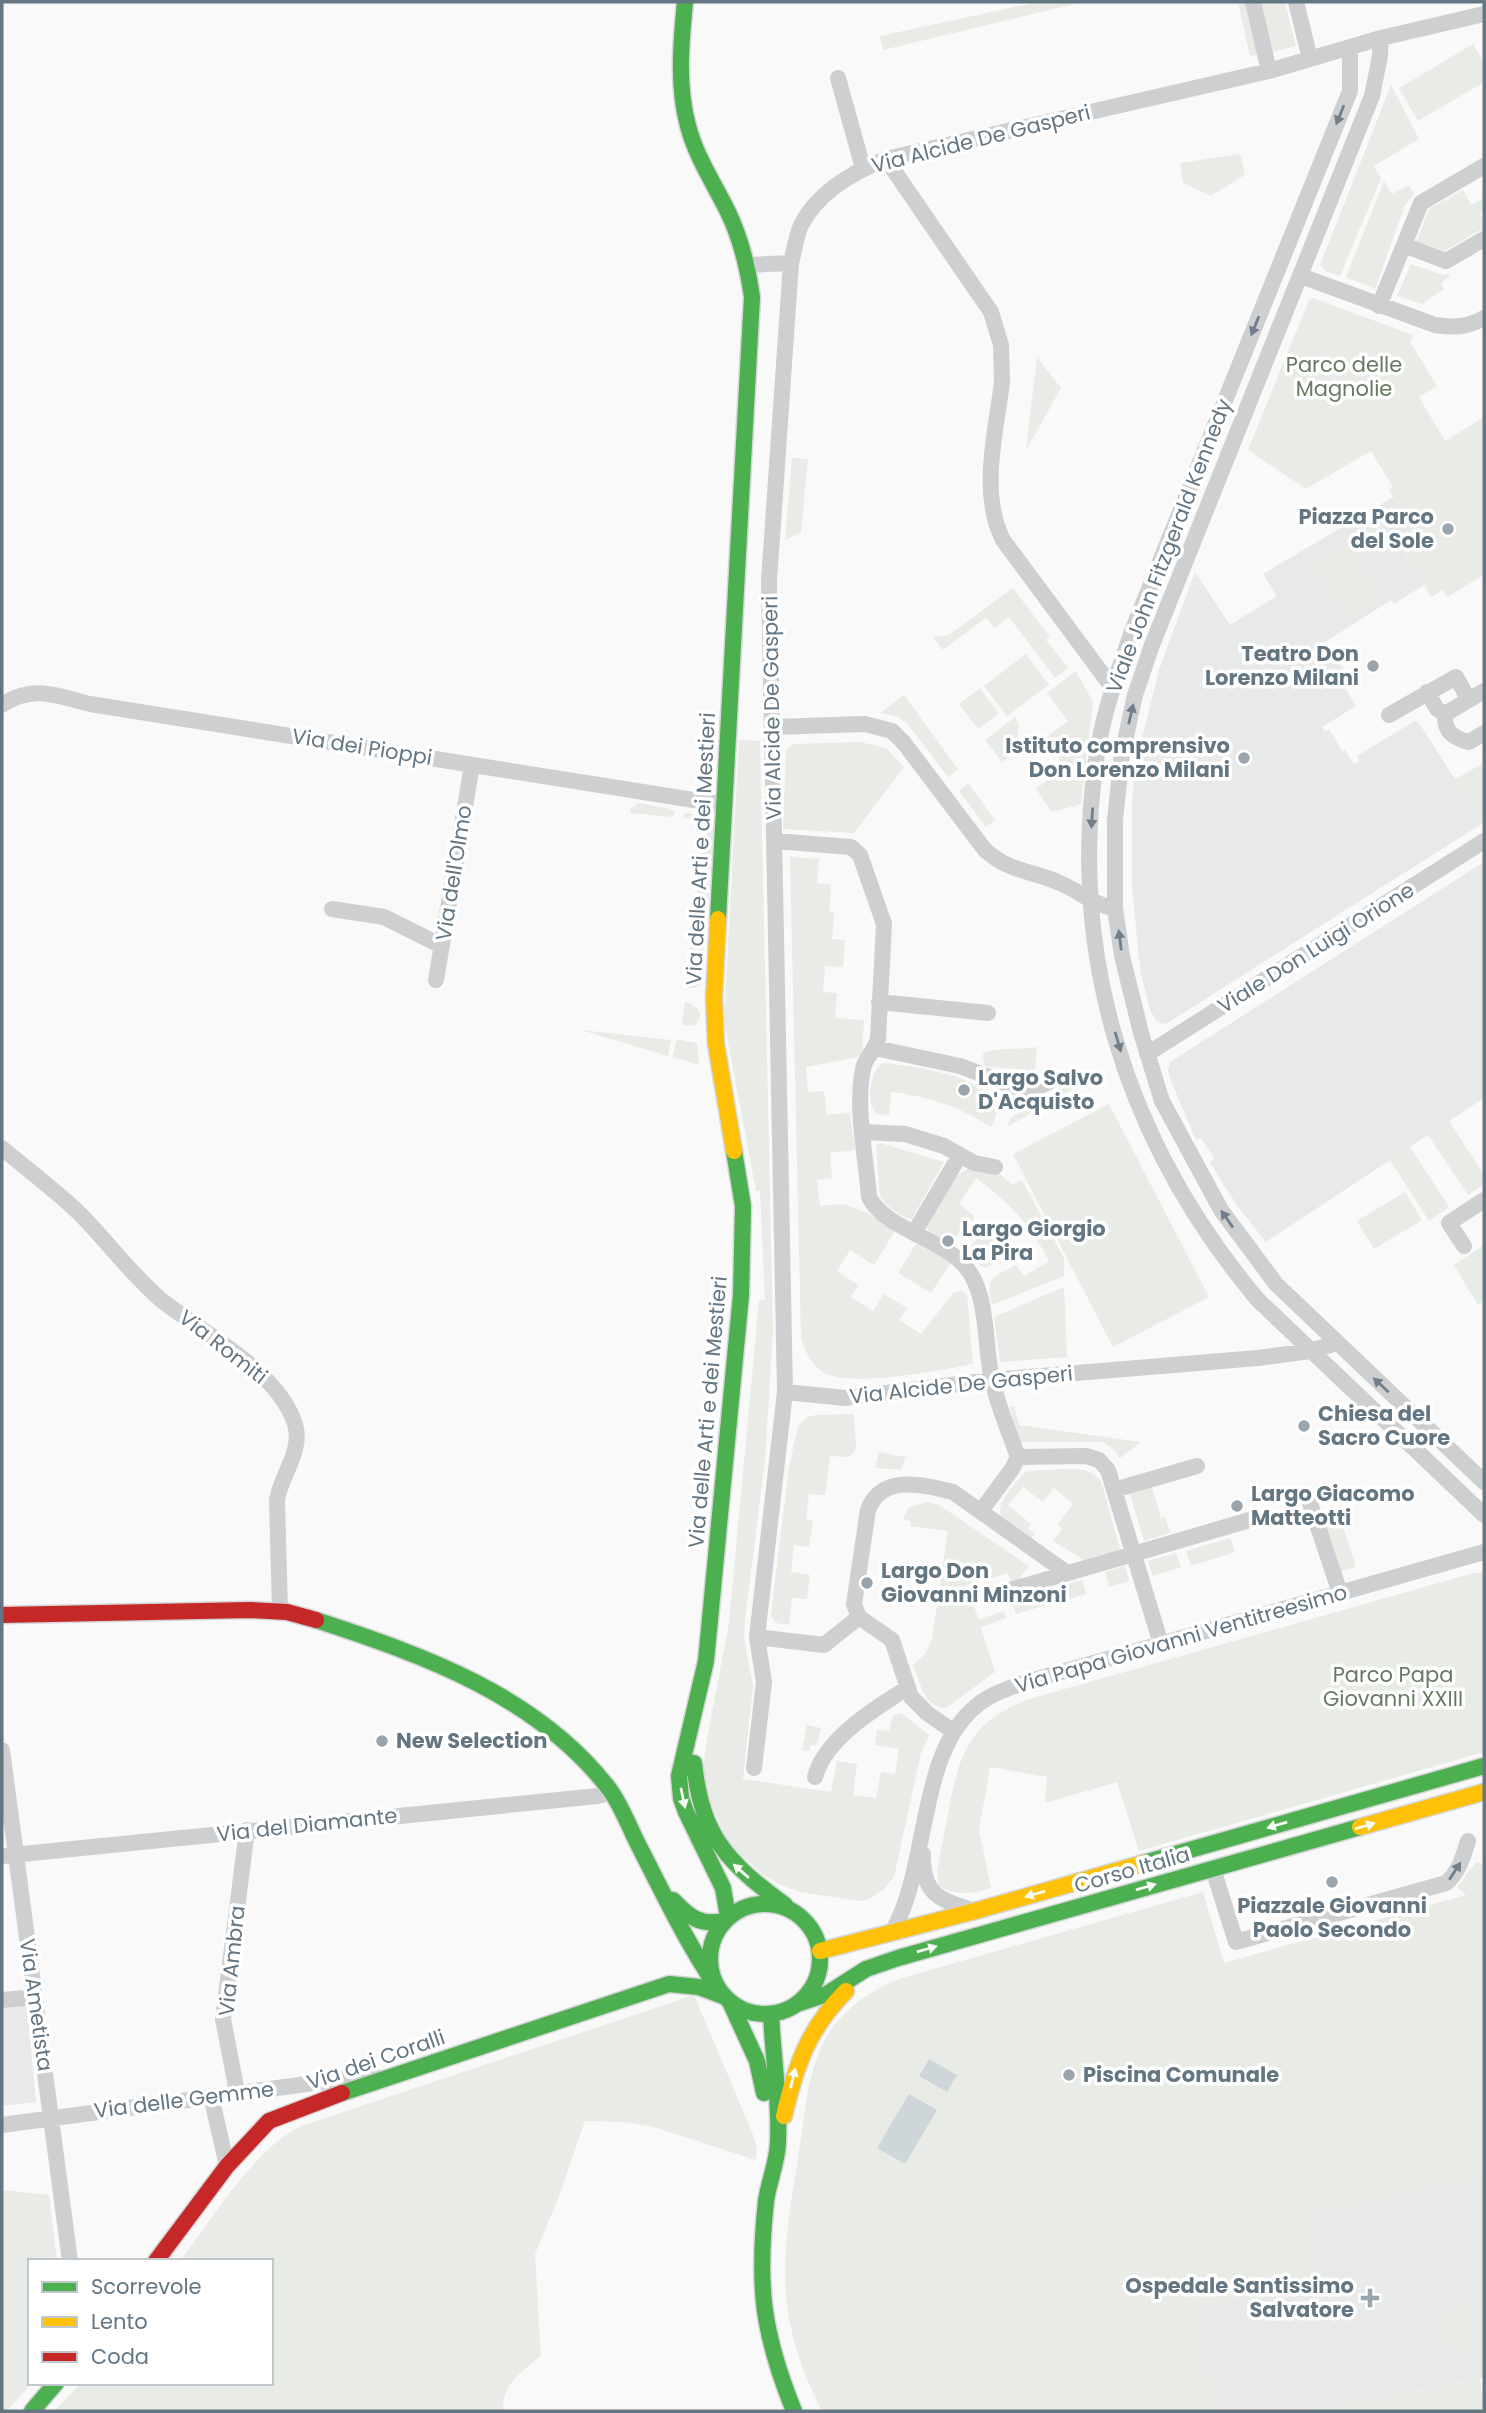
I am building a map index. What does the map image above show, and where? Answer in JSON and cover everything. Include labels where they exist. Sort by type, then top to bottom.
[{"type":"street","name":"Via delle Arti e dei Mestieri","points":[[685,2],[681,61],[681,92],[685,117],[704,166],[741,240],[748,265],[752,297],[714,998],[716,1044],[743,1206],[743,1249],[741,1295],[706,1661],[697,1708]]},
{"type":"street","points":[[1253,2],[1269,71]]},
{"type":"street","points":[[1296,2],[1310,59]]},
{"type":"street","name":"Via Alcide De Gasperi","points":[[1337,1343],[1310,1351],[1258,1358],[992,1380],[845,1398],[785,1392],[769,581],[791,263],[800,229],[809,211],[824,195],[863,168],[886,159],[1269,71],[1381,38],[1484,14]]},
{"type":"street","name":"Viale John Fitzgerald Kennedy","points":[[1381,38],[1372,96],[1152,645],[1135,695],[1122,754],[1115,820],[1100,907],[1122,956],[1162,1101],[1221,1210],[1276,1284],[1484,1482]]},
{"type":"street","name":"Viale John Fitzgerald Kennedy","points":[[1350,48],[1350,91],[1132,631],[1112,687],[1098,748],[1092,817],[1100,907],[1100,979],[1141,1115],[1171,1175],[1230,1266],[1258,1300],[1310,1351],[1484,1515]]},
{"type":"street","points":[[838,78],[863,168]]},
{"type":"street","points":[[886,159],[981,297],[998,328],[1003,363],[990,494],[996,527],[1112,687]]},
{"type":"street","points":[[1379,306],[1420,203],[1484,166]]},
{"type":"street","points":[[1404,245],[1446,261],[1484,239]]},
{"type":"street","points":[[748,265],[791,263]]},
{"type":"street","points":[[1301,276],[1436,325],[1455,328],[1484,318]]},
{"type":"street","points":[[1389,715],[1455,677],[1469,700]]},
{"type":"street","name":"Via dei Pioppi","points":[[2,705],[21,695],[38,691],[90,705],[725,805]]},
{"type":"street","points":[[1444,714],[1484,691]]},
{"type":"street","points":[[1427,692],[1437,709],[1444,714],[1447,731],[1459,740],[1469,741],[1484,733]]},
{"type":"street","points":[[773,727],[864,724],[892,731],[985,850],[997,861],[1016,870],[1049,878],[1100,907]]},
{"type":"street","name":"Via dell'Olmo","points":[[436,980],[472,765]]},
{"type":"street","points":[[775,841],[852,847],[860,855],[884,924],[878,1039],[876,1048],[864,1065],[860,1090],[869,1197],[873,1205],[950,1253],[964,1264],[974,1278],[979,1293],[992,1380],[1018,1457],[981,1511]]},
{"type":"street","name":"Viale Don Luigi Orione","points":[[1147,1054],[1484,841]]},
{"type":"street","points":[[332,909],[384,917],[442,946]]},
{"type":"street","points":[[879,1002],[988,1013]]},
{"type":"street","points":[[876,1048],[960,1066],[1018,1088],[1036,1088],[1051,1080]]},
{"type":"street","points":[[864,1132],[905,1134],[944,1146],[974,1163],[995,1167]]},
{"type":"street","name":"Via Romiti","points":[[2,1148],[80,1214],[160,1299],[262,1375],[283,1398],[298,1435],[296,1448],[277,1499],[280,1611]]},
{"type":"street","points":[[914,1233],[960,1155]]},
{"type":"street","points":[[1464,1246],[1449,1223],[1484,1200]]},
{"type":"street","points":[[754,1768],[764,1682],[757,1637],[785,1392]]},
{"type":"street","points":[[1018,1457],[1086,1455],[1099,1460],[1108,1470],[1161,1644]]},
{"type":"street","points":[[1114,1490],[1197,1466]]},
{"type":"street","points":[[954,1732],[926,1713],[911,1698],[892,1640],[859,1617],[854,1604],[871,1501],[887,1487],[900,1484],[953,1492],[1068,1573]]},
{"type":"street","points":[[1310,1503],[1340,1593]]},
{"type":"street","points":[[986,1597],[1253,1519]]},
{"type":"street","name":"Via Papa Giovanni Ventitreesimo","points":[[923,1834],[937,1767],[954,1732],[976,1706],[998,1693],[1023,1683],[1484,1552]]},
{"type":"street","points":[[2,1615],[280,1611],[373,1639],[472,1679],[542,1722],[571,1746],[611,1792],[698,1960],[723,1995]]},
{"type":"street","points":[[757,1637],[824,1645],[859,1617]]},
{"type":"street","points":[[815,1777],[824,1757],[847,1732],[908,1687]]},
{"type":"street","points":[[668,1984],[699,1987],[723,1995],[749,2012],[771,2014],[785,2011],[808,1994],[816,1981],[820,1966],[816,1936],[807,1923],[735,1867],[719,1848],[710,1830],[695,1790],[697,1708]]},
{"type":"street","points":[[697,1708],[686,1738],[680,1778],[681,1797],[729,1901],[709,1960],[723,1995],[757,2061],[763,2087],[768,2193]]},
{"type":"street","name":"Via Ametista","points":[[2,1755],[9,1856],[35,1997],[70,2259]]},
{"type":"street","name":"Corso Italia","points":[[820,1951],[975,1911],[1484,1766]]},
{"type":"street","name":"Via del Diamante","points":[[9,1856],[598,1796],[611,1792]]},
{"type":"street","name":"Corso Italia","points":[[797,2004],[827,1994],[866,1969],[898,1958],[1484,1792]]},
{"type":"street","name":"Via Ambra","points":[[237,2092],[223,2020],[247,1830]]},
{"type":"street","points":[[923,1834],[922,1873],[930,1890],[944,1901],[975,1911]]},
{"type":"street","points":[[892,1932],[901,1915],[923,1834]]},
{"type":"street","points":[[1213,1869],[1236,1942],[1446,1883],[1460,1865],[1468,1841]]},
{"type":"street","points":[[659,1886],[691,1918],[702,1924],[723,1924]]},
{"type":"street","points":[[668,1984],[698,1960],[723,1924],[744,1908],[761,1904],[779,1905],[795,1912]]},
{"type":"street","points":[[794,2411],[768,2344],[763,2318],[760,2261],[768,2193],[794,2070],[818,2020],[854,1985],[898,1958]]},
{"type":"street","name":"Via dei Coralli","points":[[157,2259],[227,2166],[269,2121],[408,2070],[668,1984]]},
{"type":"street","points":[[2,2000],[35,1997]]},
{"type":"street","points":[[771,2014],[778,2145]]},
{"type":"street","name":"Via delle Gemme","points":[[2,2125],[408,2070]]},
{"type":"street","points":[[263,2090],[269,2121]]},
{"type":"street","points":[[211,2096],[227,2166]]},
{"type":"street","points":[[32,2411],[54,2385]]},
{"type":"shaded area","name":"Istituto comprensivo Don Lorenzo Milani","points":[[1393,497],[1417,538],[1402,548],[1424,585],[1394,604],[1391,600],[1322,644],[1333,665],[1339,662],[1352,683],[1345,688],[1356,706],[1322,727],[1325,732],[1329,729],[1342,751],[1345,750],[1354,764],[1359,761],[1357,756],[1415,721],[1419,723],[1483,823],[1166,1024],[1157,1022],[1150,1010],[1141,974],[1132,885],[1132,799],[1135,767],[1159,670],[1195,572],[1230,625],[1277,596],[1263,574]]},
{"type":"shaded area","points":[[1484,862],[1484,1098],[1266,1242],[1238,1207],[1210,1163],[1214,1158],[1201,1138],[1196,1140],[1171,1081],[1168,1071],[1170,1062]]},
{"type":"shaded area","points":[[27,2005],[36,2102],[2,2106],[2,2008]]},
{"type":"shaded area","points":[[929,2059],[957,2075],[947,2092],[919,2076]]},
{"type":"shaded area","points":[[909,2094],[937,2110],[905,2164],[877,2148]]},
{"type":"shaded area","name":"Ospedale Santissimo Salvatore","points":[[1484,2177],[1484,2378],[1306,2411],[1215,2411],[1195,2308],[1318,2287],[1304,2215]]},
{"type":"green space","points":[[1038,2],[1083,2],[883,50],[880,36]]},
{"type":"green space","points":[[1238,2],[1248,2],[1260,54],[1250,56]]},
{"type":"green space","points":[[1259,2],[1285,2],[1296,46],[1272,52]]},
{"type":"green space","points":[[1473,44],[1484,63],[1484,82],[1418,121],[1399,88]]},
{"type":"green space","points":[[1391,85],[1419,139],[1374,166],[1381,178],[1340,276],[1327,272],[1320,265]]},
{"type":"green space","points":[[1240,154],[1245,175],[1211,196],[1183,183],[1180,163]]},
{"type":"green space","points":[[1384,181],[1392,194],[1409,185],[1414,194],[1405,205],[1375,289],[1346,277]]},
{"type":"green space","points":[[1463,190],[1471,205],[1484,198],[1484,211],[1480,214],[1484,220],[1484,228],[1444,251],[1417,241],[1429,209]]},
{"type":"green space","points":[[1411,264],[1443,275],[1451,274],[1441,284],[1444,289],[1422,304],[1397,296]]},
{"type":"green space","name":"Parco delle Magnolie","points":[[1313,298],[1413,335],[1410,342],[1437,386],[1419,397],[1445,441],[1484,417],[1484,575],[1447,597],[1443,590],[1431,597],[1402,547],[1417,537],[1389,490],[1393,487],[1371,451],[1306,489],[1248,450],[1309,300]]},
{"type":"green space","points":[[1037,357],[1061,388],[1026,450]]},
{"type":"green space","points":[[792,458],[808,459],[801,532],[785,540]]},
{"type":"green space","points":[[1347,543],[1382,601],[1347,621],[1313,564]]},
{"type":"green space","points":[[1013,588],[1050,637],[1046,640],[1068,668],[1055,678],[1009,617],[994,628],[986,618],[943,650],[933,637],[949,635]]},
{"type":"green space","points":[[1026,654],[1049,685],[1007,716],[984,686]]},
{"type":"green space","points":[[1076,671],[1093,702],[1081,804],[1052,812],[1036,789],[1065,767],[1044,739],[1068,721],[1047,693]]},
{"type":"green space","points":[[980,688],[999,714],[978,729],[959,704]]},
{"type":"green space","points":[[904,695],[958,769],[948,777],[907,723],[896,716],[880,713]]},
{"type":"green space","points":[[1015,717],[1019,724],[1016,752],[1002,762],[985,740]]},
{"type":"green space","points":[[739,740],[760,741],[773,1329],[765,1460],[745,1620],[744,1638],[753,1686],[743,1779],[831,1792],[837,1761],[857,1764],[853,1795],[876,1798],[881,1772],[895,1774],[899,1749],[875,1745],[877,1730],[889,1731],[893,1715],[901,1713],[929,1735],[921,1753],[894,1877],[883,1890],[867,1900],[859,1901],[800,1892],[762,1874],[734,1849],[723,1832],[706,1791],[703,1770],[729,1623],[759,1301],[765,1300],[760,1191],[756,1191],[724,1020]]},
{"type":"green space","points":[[860,742],[886,748],[904,767],[854,833],[783,829],[786,750],[793,744]]},
{"type":"green space","points":[[1482,764],[1484,767],[1483,823],[1455,779]]},
{"type":"green space","points":[[968,783],[995,820],[986,827],[959,791]]},
{"type":"green space","points":[[638,803],[675,812],[673,817],[630,813],[631,808]]},
{"type":"green space","points":[[687,813],[711,817],[714,820],[706,935],[693,934],[705,820],[684,818]]},
{"type":"green space","points":[[790,857],[819,859],[817,883],[831,885],[829,912],[834,912],[832,939],[845,940],[843,967],[825,966],[823,992],[837,993],[835,1018],[864,1020],[862,1052],[859,1057],[806,1067],[808,1092],[824,1091],[827,1115],[850,1113],[855,1150],[830,1153],[832,1178],[817,1180],[820,1206],[844,1204],[869,1214],[895,1231],[874,1265],[850,1250],[837,1271],[858,1285],[851,1297],[873,1311],[884,1294],[907,1308],[899,1320],[921,1334],[953,1293],[961,1291],[967,1294],[973,1364],[894,1377],[832,1376],[820,1370],[810,1359],[801,1338]]},
{"type":"green space","points":[[691,943],[704,944],[702,984],[686,988]]},
{"type":"green space","points":[[685,1002],[694,1005],[699,1011],[698,1022],[694,1026],[682,1025]]},
{"type":"green space","points":[[581,1030],[671,1040],[668,1056]]},
{"type":"green space","points":[[676,1041],[697,1043],[699,1065],[673,1057]]},
{"type":"green space","points":[[1037,1047],[1035,1071],[984,1066],[983,1053]]},
{"type":"green space","points":[[882,1063],[946,1074],[979,1087],[990,1096],[996,1106],[991,1127],[943,1104],[918,1096],[891,1092],[889,1115],[877,1114],[871,1103],[870,1088],[874,1073]]},
{"type":"green space","points":[[1076,1081],[1078,1086],[1007,1127],[1010,1118]]},
{"type":"green space","points":[[1109,1104],[1209,1297],[1113,1347],[1013,1154]]},
{"type":"green space","points":[[1449,1121],[1484,1175],[1484,1184],[1468,1195],[1428,1135]]},
{"type":"green space","points":[[880,1143],[944,1162],[912,1219],[894,1211],[880,1197],[876,1145]]},
{"type":"green space","points":[[1410,1147],[1449,1207],[1429,1221],[1390,1160]]},
{"type":"green space","points":[[968,1169],[1000,1174],[1012,1185],[1022,1180],[1064,1258],[1064,1276],[992,1305],[992,1279],[1016,1265],[1024,1276],[1049,1261],[1018,1215],[976,1178],[959,1204],[975,1217],[949,1243],[930,1234],[927,1228],[944,1195],[955,1179]]},
{"type":"green space","points":[[1405,1192],[1422,1220],[1374,1249],[1357,1221]]},
{"type":"green space","points":[[986,1230],[1010,1254],[985,1268],[963,1253]]},
{"type":"green space","points":[[916,1244],[950,1264],[931,1293],[898,1273]]},
{"type":"green space","points":[[1484,1245],[1484,1301],[1478,1305],[1454,1265]]},
{"type":"green space","points":[[1064,1287],[1067,1357],[1000,1362],[994,1317]]},
{"type":"green space","points":[[1014,1406],[1019,1425],[1141,1442],[1120,1458],[1103,1442],[1019,1442],[1010,1407]]},
{"type":"green space","points":[[854,1414],[856,1447],[852,1455],[830,1456],[825,1495],[809,1494],[806,1519],[813,1520],[809,1547],[794,1545],[791,1572],[810,1575],[807,1599],[792,1598],[789,1625],[776,1623],[771,1615],[789,1467],[798,1426],[807,1417],[816,1415]]},
{"type":"green space","points":[[879,1452],[906,1457],[901,1470],[875,1468]]},
{"type":"green space","points":[[1072,1469],[1096,1475],[1101,1481],[1120,1549],[1084,1560],[1053,1541],[1062,1529],[1057,1525],[1073,1504],[1054,1488],[1043,1502],[1023,1487],[1008,1505],[1031,1524],[1028,1529],[1035,1533],[1031,1539],[1001,1517],[1001,1505],[1012,1488],[1025,1472]]},
{"type":"green space","points":[[1152,1487],[1161,1518],[1165,1517],[1170,1533],[1144,1541],[1130,1494]]},
{"type":"green space","points":[[927,1502],[939,1505],[1029,1566],[1019,1579],[1011,1581],[1008,1573],[966,1585],[979,1620],[1004,1611],[1006,1618],[981,1627],[995,1672],[946,1708],[933,1704],[928,1699],[913,1665],[925,1654],[932,1639],[948,1531],[910,1526],[911,1521],[903,1519],[908,1508]]},
{"type":"green space","points":[[1338,1511],[1356,1567],[1340,1572],[1322,1516]]},
{"type":"green space","points":[[1230,1538],[1235,1552],[1191,1566],[1186,1551]]},
{"type":"green space","points":[[1176,1553],[1181,1567],[1153,1576],[1148,1561]]},
{"type":"green space","points":[[1125,1566],[1129,1581],[1109,1587],[1105,1572]]},
{"type":"green space","name":"Parco Papa Giovanni XXIII","points":[[1484,1572],[1484,1752],[1139,1851],[1117,1782],[1045,1803],[1047,1777],[990,1767],[979,1830],[991,1888],[965,1893],[939,1886],[937,1872],[959,1767],[965,1752],[981,1728],[1008,1709],[1026,1700]]},
{"type":"green space","points":[[1082,1580],[1086,1594],[1058,1603],[1053,1588]]},
{"type":"green space","points":[[1043,1590],[1047,1605],[1016,1614],[1011,1600]]},
{"type":"green space","points":[[807,1725],[821,1728],[817,1745],[811,1745],[809,1751],[802,1750]]},
{"type":"green space","points":[[1476,1862],[1484,1864],[1484,2177],[1304,2215],[1318,2287],[1196,2308],[1215,2411],[822,2411],[803,2369],[790,2325],[785,2277],[787,2241],[811,2079],[826,2038],[848,2010],[878,1989],[899,1979],[1203,1892],[1224,1963],[1466,1895],[1457,1887]]},
{"type":"green space","points":[[694,1995],[757,2147],[756,2160],[654,2127],[624,2122],[585,2121],[558,2199],[535,2254],[541,2356],[521,2372],[506,2391],[503,2408],[507,2411],[54,2411],[79,2385],[273,2385],[273,2259],[181,2259],[250,2168],[283,2137],[301,2126]]},
{"type":"green space","points":[[2,2190],[49,2195],[57,2259],[28,2259],[28,2385],[30,2385],[7,2411],[2,2411]]},
{"type":"green space","points":[[1468,2304],[1466,2319],[1472,2352],[1437,2346],[1443,2309]]},
{"type":"green space","points":[[1480,2379],[1484,2411],[1306,2411]]},
{"type":"traffic: fast","points":[[685,2],[681,80],[688,126],[701,160],[737,234],[752,297],[718,919]]},
{"type":"traffic: fast","points":[[728,1917],[723,1888],[681,1798],[679,1776],[706,1661],[741,1295],[743,1206],[734,1151]]},
{"type":"traffic: fast","points":[[316,1620],[397,1648],[476,1683],[514,1704],[549,1729],[581,1757],[615,1797],[677,1920],[716,1986]]},
{"type":"traffic: fast","points":[[694,1763],[703,1810],[721,1846],[747,1875],[785,1905]]},
{"type":"traffic: fast","points":[[1144,1863],[1484,1766]]},
{"type":"traffic: fast","points":[[797,2004],[827,1994],[866,1969],[898,1958],[1360,1827]]},
{"type":"traffic: fast","points":[[673,1900],[696,1919],[708,1922],[724,1921]]},
{"type":"traffic: fast","points":[[765,1904],[786,1908],[804,1920],[816,1938],[820,1959],[816,1980],[804,1998],[786,2010],[765,2014],[744,2010],[726,1998],[714,1980],[710,1959],[714,1938],[726,1920],[744,1908],[765,1904]]},
{"type":"traffic: fast","points":[[342,2093],[669,1984],[699,1987],[723,1996]]},
{"type":"traffic: fast","points":[[730,2002],[757,2061],[764,2093]]},
{"type":"traffic: fast","points":[[771,2014],[778,2143],[766,2201],[762,2284],[775,2357],[794,2411]]},
{"type":"traffic: fast","points":[[32,2411],[54,2385]]},
{"type":"traffic: slow","points":[[718,919],[714,998],[716,1044],[734,1151]]},
{"type":"traffic: slow","points":[[1360,1827],[1484,1792]]},
{"type":"traffic: slow","points":[[820,1951],[1144,1863]]},
{"type":"traffic: slow","points":[[784,2116],[793,2080],[805,2049],[822,2019],[846,1991]]},
{"type":"traffic: jam","points":[[2,1615],[250,1610],[287,1612],[316,1620]]},
{"type":"traffic: jam","points":[[157,2259],[227,2166],[269,2121],[342,2093]]},
{"type":"place","name":"Piazza Parco del Sole","points":[[1448,529]]},
{"type":"place","name":"Teatro Don Lorenzo Milani","points":[[1373,666]]},
{"type":"place","name":"Istituto comprensivo Don Lorenzo Milani","points":[[1244,758]]},
{"type":"place","name":"Largo Salvo D'Acquisto","points":[[964,1090]]},
{"type":"place","name":"Largo Giorgio La Pira","points":[[948,1241]]},
{"type":"place","name":"Chiesa del Sacro Cuore","points":[[1304,1426]]},
{"type":"place","name":"Largo Giacomo Matteotti","points":[[1237,1506]]},
{"type":"place","name":"Largo Don Giovanni Minzoni","points":[[867,1583]]},
{"type":"place","name":"New Selection","points":[[382,1741]]},
{"type":"place","name":"Piazzale Giovanni Paolo Secondo","points":[[1332,1882]]},
{"type":"place","name":"Piscina Comunale","points":[[1069,2075]]},
{"type":"place","name":"Ospedale Santissimo Salvatore","points":[[1370,2298]]}]
